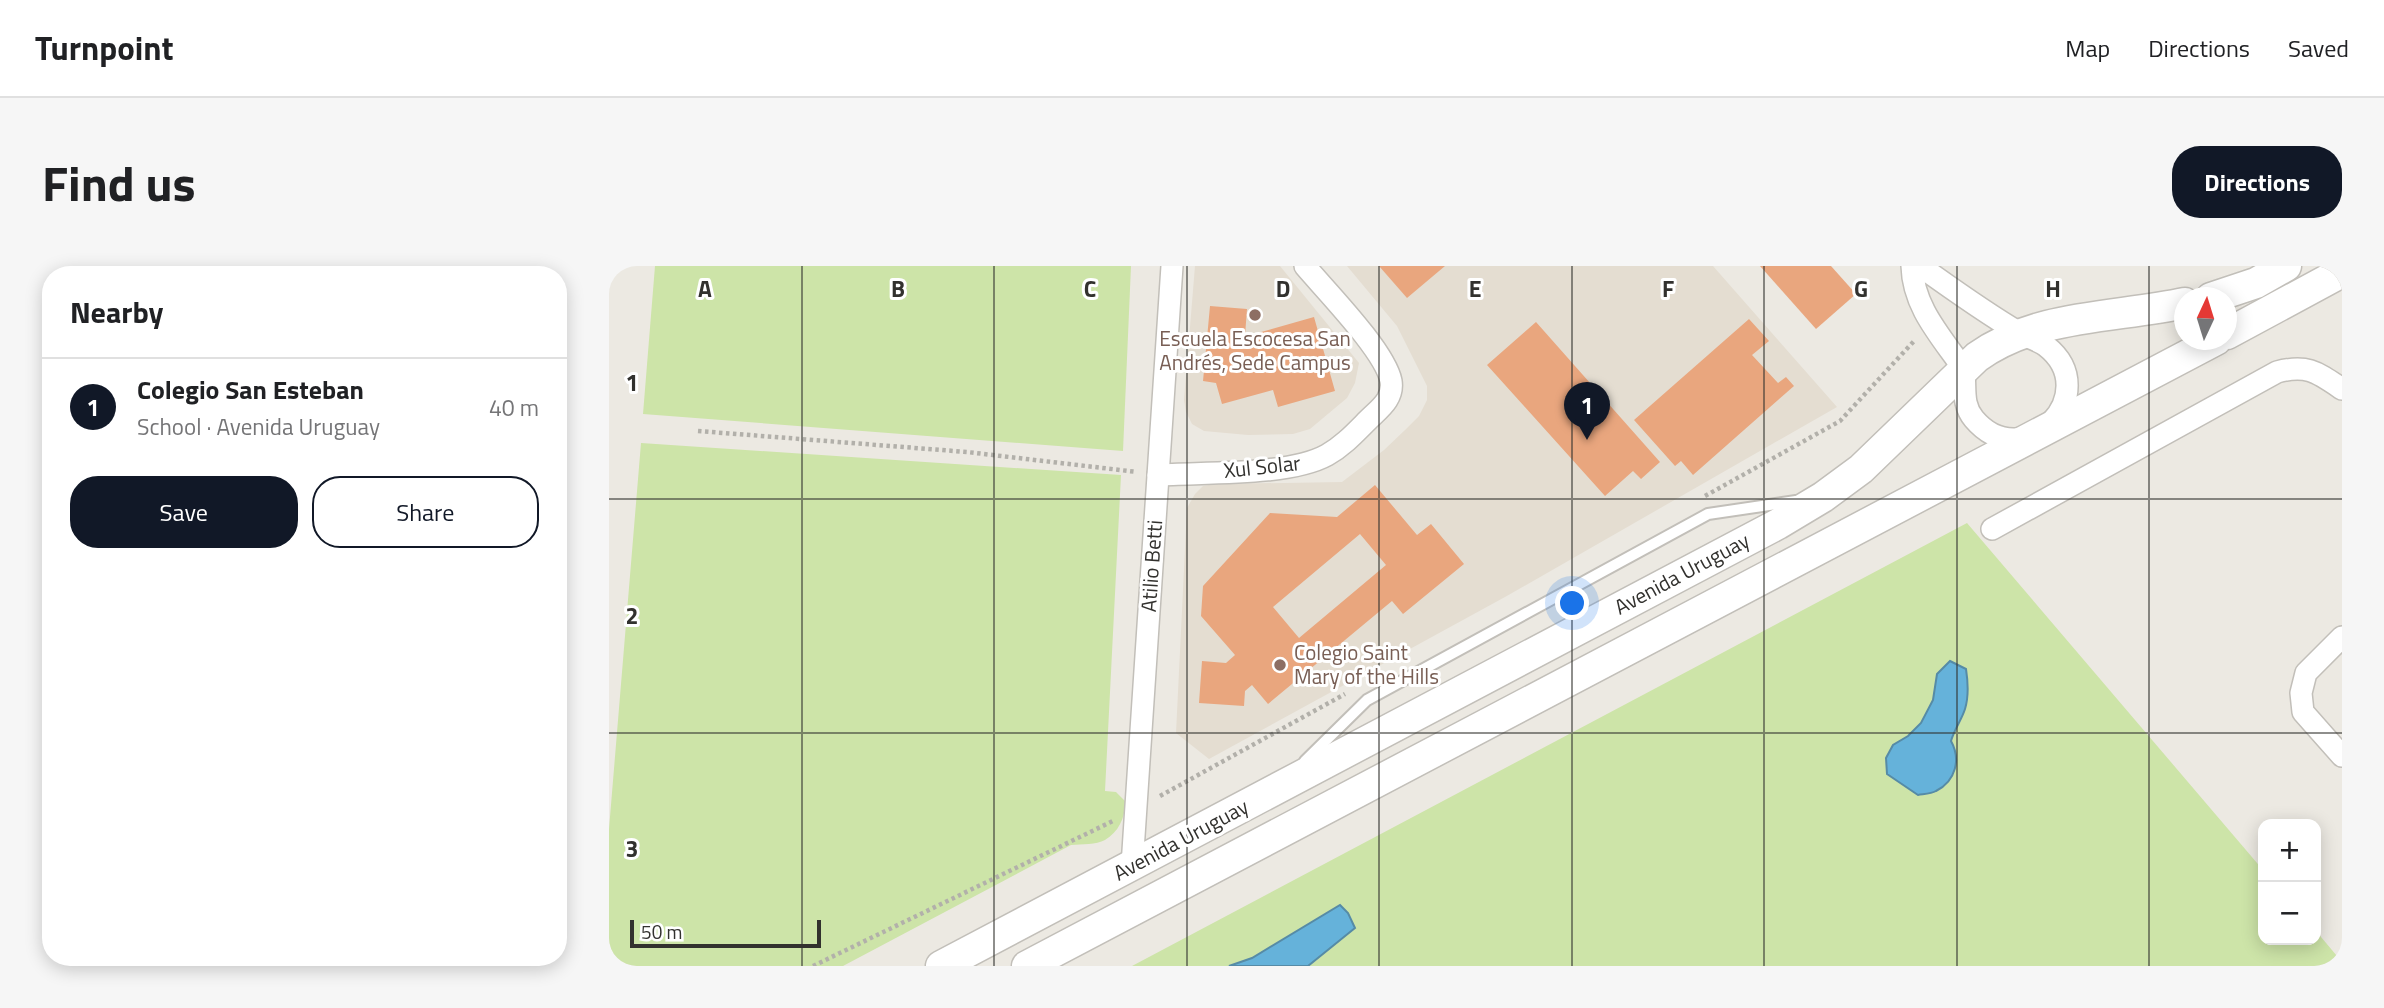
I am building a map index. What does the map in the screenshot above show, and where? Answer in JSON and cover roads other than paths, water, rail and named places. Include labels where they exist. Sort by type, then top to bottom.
[{"type":"main road","points":[[2237,289],[2256,283],[2286,266]]},
{"type":"main road","points":[[2237,329],[2342,272]]},
{"type":"main road","name":"Avenida Uruguay","points":[[941,966],[1778,524],[1823,497],[1861,469],[1989,349],[2020,333],[2054,324],[2174,305]]},
{"type":"main road","name":"Avenida Uruguay","points":[[1027,966],[2197,350]]},
{"type":"street","name":"Atilio Betti","points":[[1132,866],[1172,266]]},
{"type":"street","name":"Xul Solar","points":[[1158,475],[1284,468],[1309,463],[1328,455],[1346,442],[1388,401],[1391,384],[1377,352],[1305,266]]},
{"type":"street","points":[[1912,266],[1912,282],[1920,307],[1964,370],[1963,396],[1973,418],[1992,434],[2015,439],[2039,434],[2059,417],[2067,392],[2063,366],[2046,346],[2020,333],[1920,266]]},
{"type":"street","points":[[1992,529],[2277,372],[2295,367],[2304,368],[2342,389]]},
{"type":"street","points":[[2342,637],[2306,673],[2301,693],[2303,712],[2342,756]]},
{"type":"lane","points":[[1278,788],[1367,700],[1708,514],[1823,497]]},
{"type":"water","points":[[1950,661],[1966,669],[1968,684],[1965,709],[1951,741],[1956,755],[1955,769],[1943,787],[1932,793],[1918,795],[1887,774],[1886,758],[1893,745],[1908,736],[1921,723],[1933,700],[1937,674]]},
{"type":"water","points":[[1340,905],[1348,913],[1355,928],[1308,966],[1229,966],[1252,958]]},
{"type":"place","name":"Escuela Escocesa San Andrés, Sede Campus","points":[[1255,315]]},
{"type":"place","name":"Colegio San Esteban","points":[[1587,440]]},
{"type":"place","name":"Colegio Saint Mary of the Hills","points":[[1280,665]]}]
